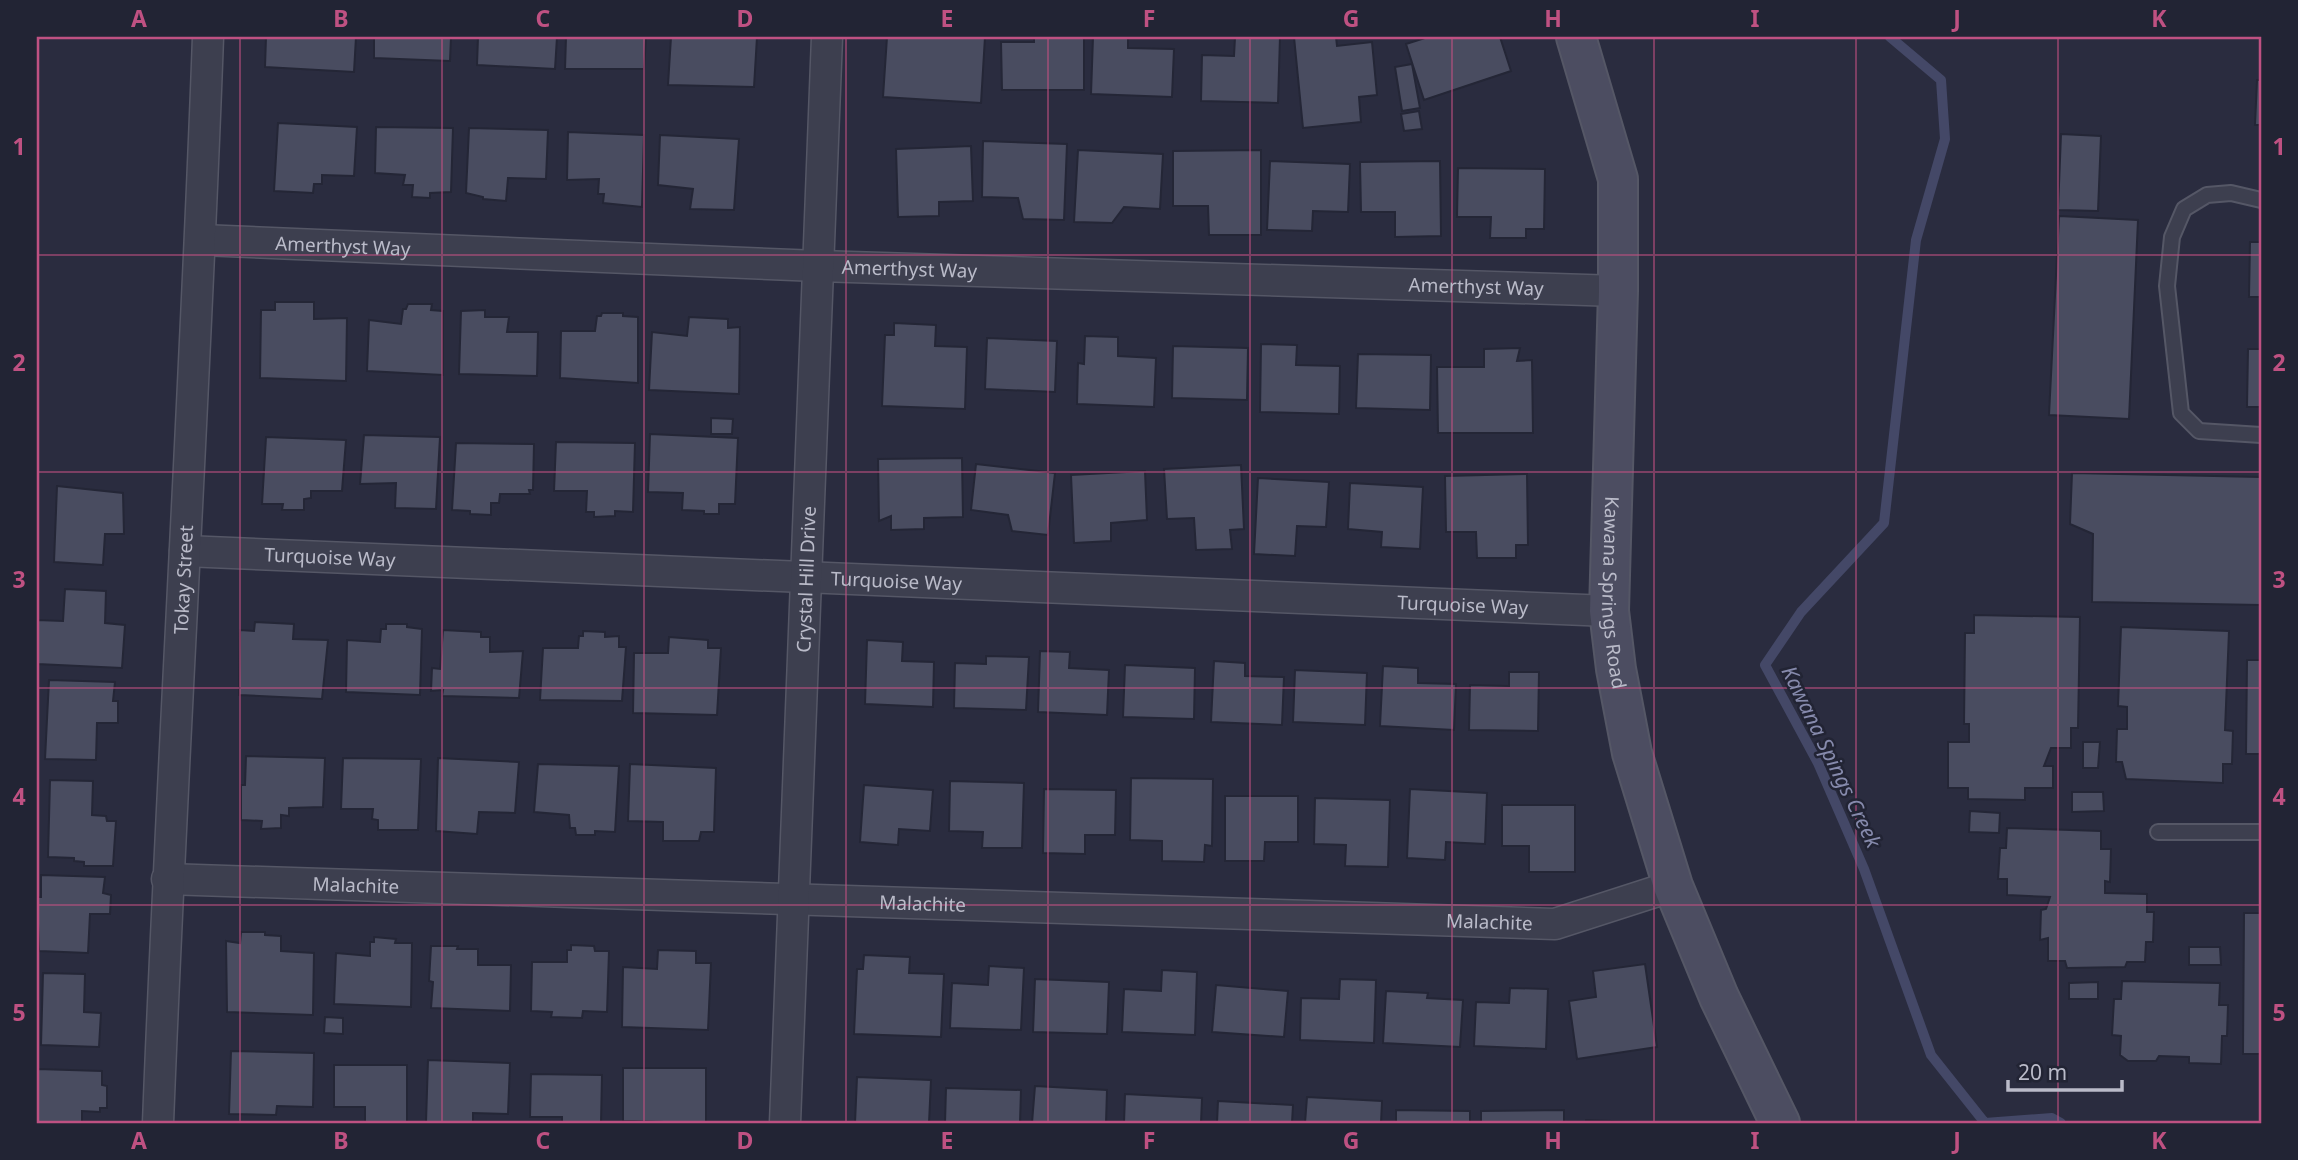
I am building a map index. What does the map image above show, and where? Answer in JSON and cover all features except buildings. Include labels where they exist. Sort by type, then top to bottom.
[{"type":"street","name":"Tokay Street","points":[[158,1123],[167,879],[201,240],[208,37]]},
{"type":"street","name":"Crystal Hill Drive","points":[[785,1123],[827,37]]},
{"type":"street","name":"Kawana Springs Road","points":[[1576,37],[1618,179],[1619,290],[1609,611],[1616,669],[1632,753],[1673,886],[1719,997],[1780,1123]]},
{"type":"street","name":"Amerthyst Way","points":[[201,240],[818,267],[1619,290]]},
{"type":"street","name":"Turquoise Way","points":[[185,551],[1609,611]]},
{"type":"street","name":"Malachite","points":[[167,879],[1555,924],[1673,886]]},
{"type":"lane","points":[[2261,200],[2231,193],[2207,195],[2184,209],[2172,237],[2167,286],[2181,413],[2199,431],[2261,435]]},
{"type":"lane","points":[[2158,832],[2261,832]]},
{"type":"waterway","name":"Kawana Spings Creek","points":[[1890,37],[1941,80],[1945,139],[1916,240],[1884,523],[1801,612],[1765,665],[1818,763],[1864,869],[1931,1055],[1985,1123],[2052,1118],[2061,1123]]}]
